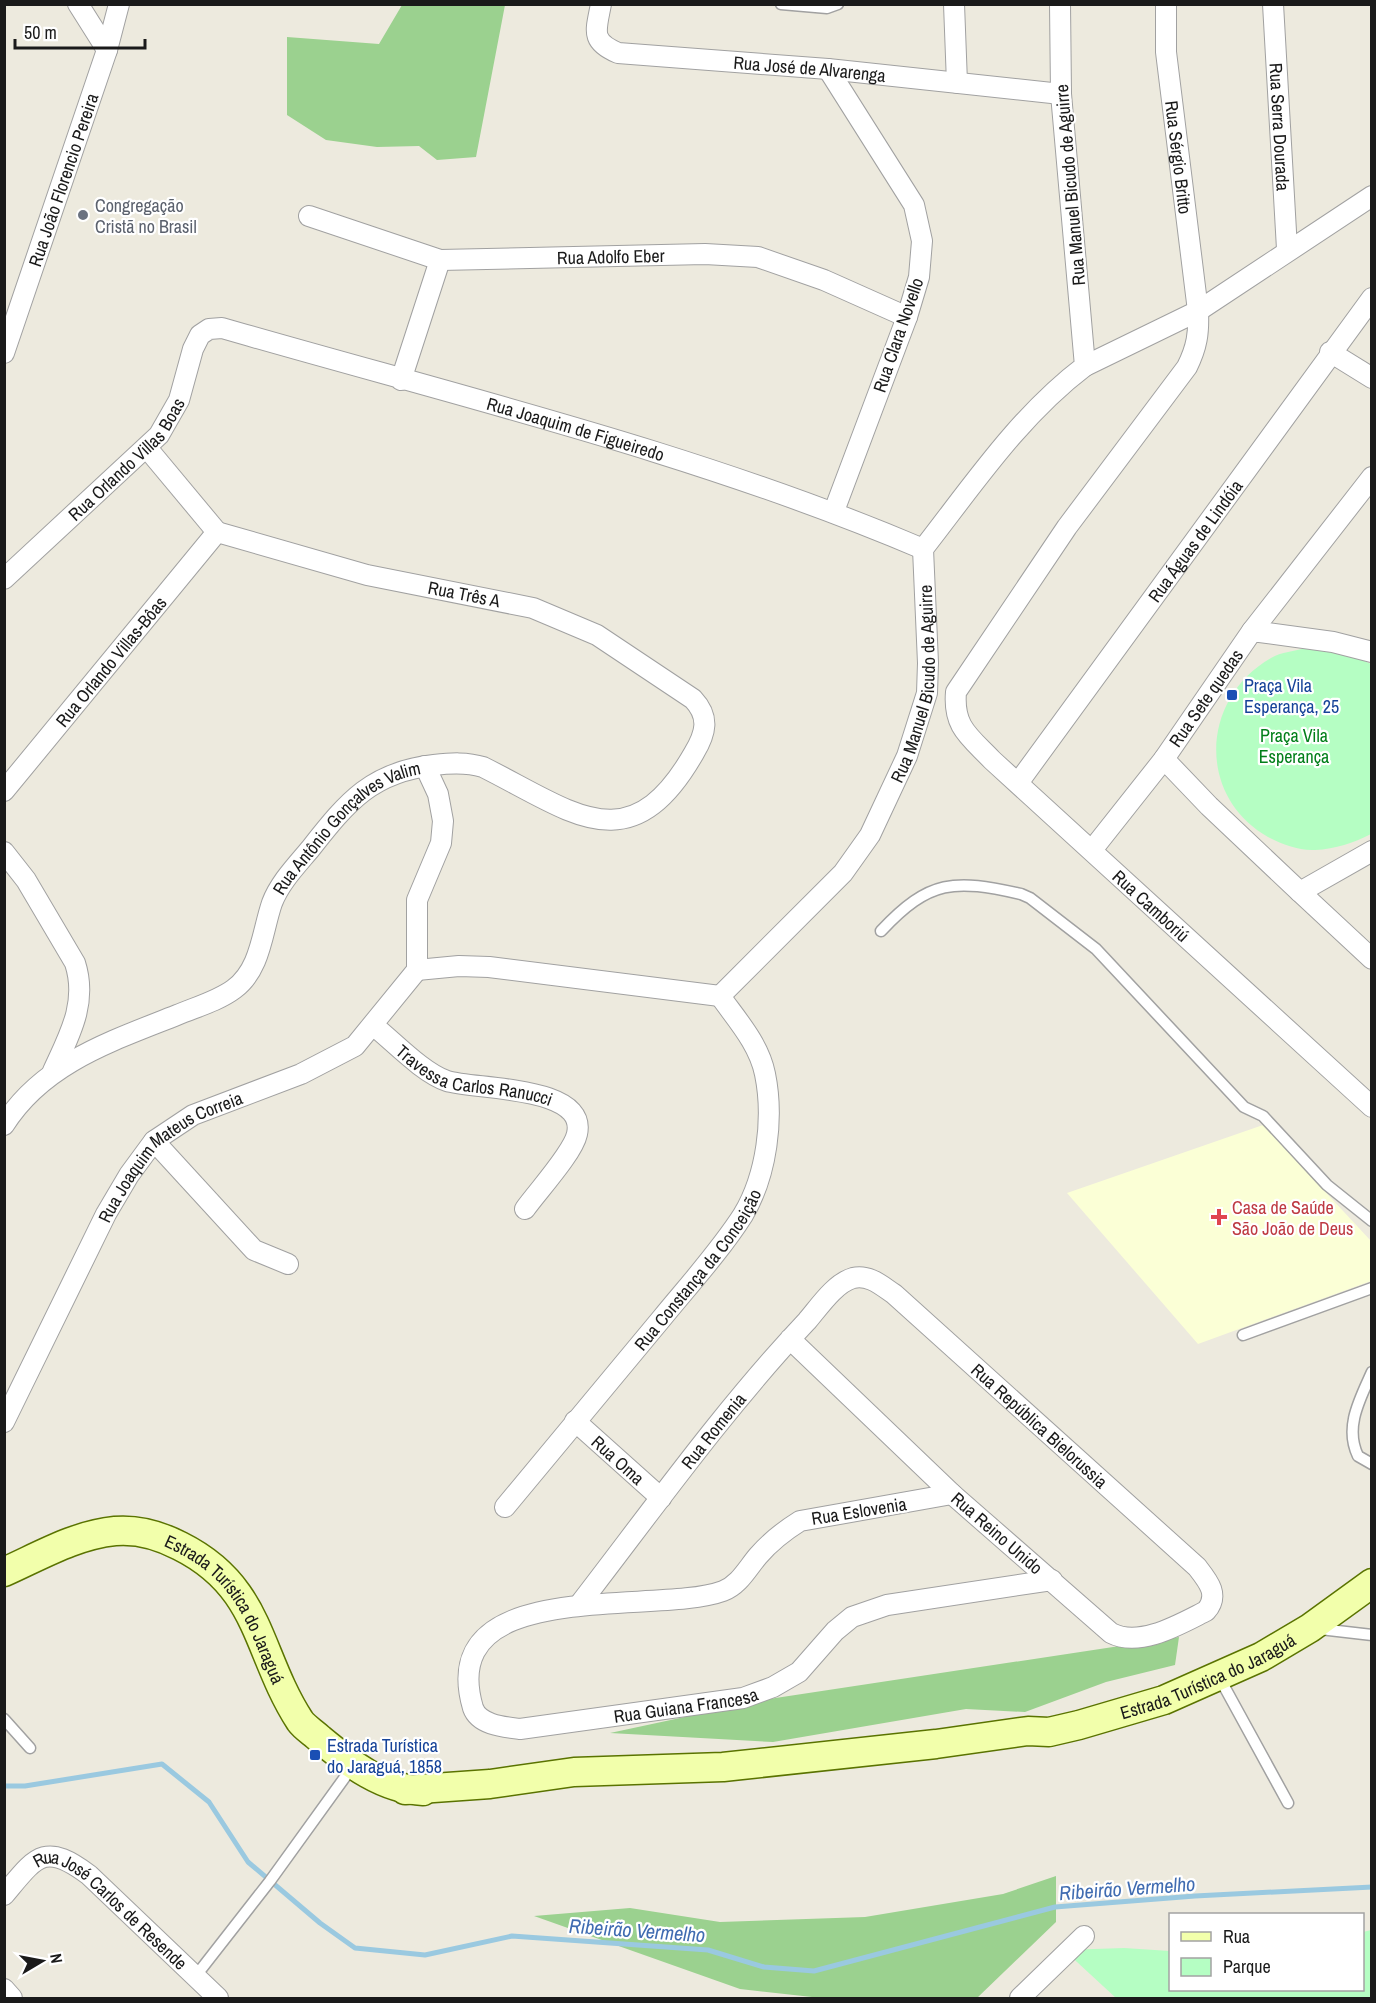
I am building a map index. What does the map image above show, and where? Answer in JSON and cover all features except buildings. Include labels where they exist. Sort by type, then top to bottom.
[{"type":"main road","name":"Estrada Turística do Jaraguá","points":[[4,1572],[60,1545],[113,1531],[137,1531],[161,1536],[197,1554],[232,1584],[254,1618],[276,1674],[301,1722],[353,1766],[405,1790],[490,1784],[574,1772],[723,1767],[936,1744],[1028,1731],[1049,1732],[1164,1700],[1219,1677],[1261,1657],[1310,1628],[1371,1583]]},
{"type":"main road","name":"Estrada Turística do Jaraguá","points":[[1028,1731],[1153,1688],[1234,1654],[1325,1602],[1371,1565]]},
{"type":"street","points":[[78,4],[107,50]]},
{"type":"street","name":"Rua João Florencio Pereira","points":[[4,353],[107,50],[119,4]]},
{"type":"street","name":"Rua José de Alvarenga","points":[[601,4],[596,32],[598,40],[602,45],[618,53],[828,69],[1061,94]]},
{"type":"street","points":[[954,4],[957,83]]},
{"type":"street","name":"Rua Manuel Bicudo de Aguirre","points":[[1060,4],[1061,94],[1084,366]]},
{"type":"street","name":"Rua Sérgio Britto","points":[[1166,4],[1166,52],[1198,311]]},
{"type":"street","name":"Rua Serra Dourada","points":[[1273,4],[1287,249]]},
{"type":"street","name":"Rua Clara Novello","points":[[828,69],[914,205],[920,221],[922,241],[919,277],[907,317],[834,511]]},
{"type":"street","points":[[923,549],[1027,416],[1056,388],[1084,366],[1198,311],[1287,249],[1371,196]]},
{"type":"street","name":"Rua Adolfo Eber","points":[[309,216],[440,260],[705,254],[758,257],[815,276],[907,317]]},
{"type":"street","points":[[401,380],[440,260]]},
{"type":"street","name":"Rua Águas de Lindóia","points":[[1018,783],[1371,298]]},
{"type":"street","name":"Rua Camboriú","points":[[1198,311],[1199,333],[1187,367],[1068,527],[956,692],[957,721],[992,760],[1371,1107]]},
{"type":"street","name":"Rua Joaquim de Figueiredo","points":[[222,328],[667,456],[834,511],[923,549]]},
{"type":"street","name":"Rua Orlando Villas Boas","points":[[4,579],[147,448],[169,422],[179,400],[193,349],[200,335],[209,329],[222,328]]},
{"type":"street","points":[[1330,352],[1371,378]]},
{"type":"street","points":[[147,448],[216,532]]},
{"type":"street","points":[[1252,631],[1371,477]]},
{"type":"street","name":"Rua Três A","points":[[216,532],[367,575],[533,608],[597,635],[693,699]]},
{"type":"street","name":"Rua Orlando Villas-Bôas","points":[[4,791],[216,532]]},
{"type":"street","name":"Rua Manuel Bicudo de Aguirre","points":[[720,996],[843,873],[870,835],[907,756],[927,693],[928,663],[923,549]]},
{"type":"street","name":"Rua Sete quedas","points":[[1371,652],[1333,642],[1252,631],[1164,759],[1209,806],[1371,959]]},
{"type":"street","name":"Rua Antônio Gonçalves Valim","points":[[4,1125],[30,1091],[53,1071],[83,1054],[210,1002],[234,989],[247,977],[257,957],[273,902],[285,879],[329,825],[367,787],[383,777],[425,766],[469,763],[483,767],[573,812],[597,819],[617,820],[634,817],[653,807],[677,783],[703,737],[705,717],[693,699]]},
{"type":"street","points":[[1092,850],[1164,759]]},
{"type":"street","points":[[425,766],[438,795],[443,822],[441,843],[417,900],[417,970],[459,966],[489,967],[720,996]]},
{"type":"street","points":[[4,852],[26,880],[75,963],[80,978],[80,997],[76,1020],[53,1071]]},
{"type":"street","points":[[1300,892],[1371,852]]},
{"type":"street","name":"Rua Joaquim Mateus Correia","points":[[4,1422],[106,1214],[129,1175],[154,1141],[193,1115],[334,1058],[355,1046],[374,1026],[417,970]]},
{"type":"street","name":"Rua Constança da Conceição","points":[[505,1507],[692,1281],[743,1214],[759,1178],[767,1140],[769,1102],[765,1073],[756,1048],[720,996]]},
{"type":"street","name":"Travessa Carlos Ranucci","points":[[374,1026],[444,1080],[534,1093],[566,1106],[573,1113],[577,1134],[570,1149],[525,1209]]},
{"type":"street","points":[[154,1141],[254,1250],[288,1264]]},
{"type":"street","name":"Rua Romenia","points":[[579,1605],[725,1413],[841,1284],[853,1278],[865,1277]]},
{"type":"street","name":"Rua República Bielorussia","points":[[865,1277],[894,1294],[1197,1567],[1210,1583]]},
{"type":"street","name":"Rua Reino Unido","points":[[790,1339],[952,1494],[1111,1633],[1120,1638],[1150,1635],[1206,1611],[1212,1605],[1214,1595],[1210,1583]]},
{"type":"street","name":"Rua Oma","points":[[575,1421],[661,1498]]},
{"type":"street","name":"Rua Eslovenia","points":[[579,1605],[671,1601],[724,1590],[740,1580],[758,1556],[784,1530],[800,1521],[952,1494]]},
{"type":"street","name":"Rua Guiana Francesa","points":[[579,1605],[532,1613],[506,1622],[488,1636],[474,1655],[469,1679],[475,1712],[483,1720],[503,1727],[520,1729],[743,1698],[773,1687],[799,1672],[835,1631],[852,1617],[887,1605],[1052,1580]]},
{"type":"street","name":"Rua José Carlos de Resende","points":[[4,1895],[30,1864],[47,1856],[60,1856],[89,1875],[218,1998]]},
{"type":"street","points":[[1020,1998],[1084,1936]]},
{"type":"street","points":[[4,1989],[12,1998]]},
{"type":"lane","points":[[781,4],[827,8],[838,4]]},
{"type":"lane","points":[[881,931],[905,905],[933,890],[963,883],[1022,894],[1030,898],[1096,949],[1244,1107],[1263,1116],[1327,1185],[1371,1221]]},
{"type":"lane","points":[[1243,1335],[1371,1288]]},
{"type":"lane","points":[[1371,1372],[1354,1412],[1352,1434],[1358,1456],[1371,1464]]},
{"type":"lane","points":[[1310,1628],[1371,1635]]},
{"type":"lane","points":[[1219,1677],[1288,1803]]},
{"type":"lane","points":[[4,1719],[30,1748]]},
{"type":"lane","points":[[195,1977],[270,1881],[353,1766]]},
{"type":"shaded area","name":"Casa de Saúde São João de Deus","points":[[1263,1125],[1371,1241],[1371,1281],[1198,1344],[1067,1193]]},
{"type":"green space","points":[[402,5],[505,5],[476,157],[437,160],[419,146],[377,147],[326,140],[287,115],[287,37],[379,44]]},
{"type":"green space","name":"Praça Vila Esperança","points":[[1306,648],[1340,650],[1371,664],[1371,834],[1344,845],[1315,850],[1297,848],[1279,842],[1268,837],[1245,819],[1228,797],[1219,773],[1216,747],[1220,721],[1231,697],[1248,675],[1275,656]]},
{"type":"green space","points":[[1179,1637],[1175,1665],[1106,1682],[1025,1712],[966,1709],[773,1742],[610,1733],[769,1699]]},
{"type":"green space","points":[[1056,1876],[1056,1922],[977,1998],[821,1998],[740,1989],[534,1916],[630,1908],[720,1922],[865,1917],[1003,1894]]},
{"type":"green space","points":[[1371,1930],[1371,1998],[1116,1998],[1064,1950],[1124,1948],[1169,1951],[1169,1991],[1364,1991],[1364,1932]]},
{"type":"waterway","name":"Ribeirão Vermelho","points":[[4,1786],[25,1786],[162,1764],[209,1802],[248,1862],[320,1923],[355,1948],[425,1955],[512,1936],[708,1950],[764,1967],[814,1971],[1055,1907],[1195,1896],[1372,1887]]},
{"type":"place","name":"Congregação Cristã no Brasil","points":[[83,215]]},
{"type":"place","name":"Praça Vila Esperança, 25","points":[[1232,695]]},
{"type":"place","name":"Casa de Saúde São João de Deus","points":[[1219,1217]]},
{"type":"place","name":"Estrada Turística do Jaraguá, 1858","points":[[315,1755]]}]
